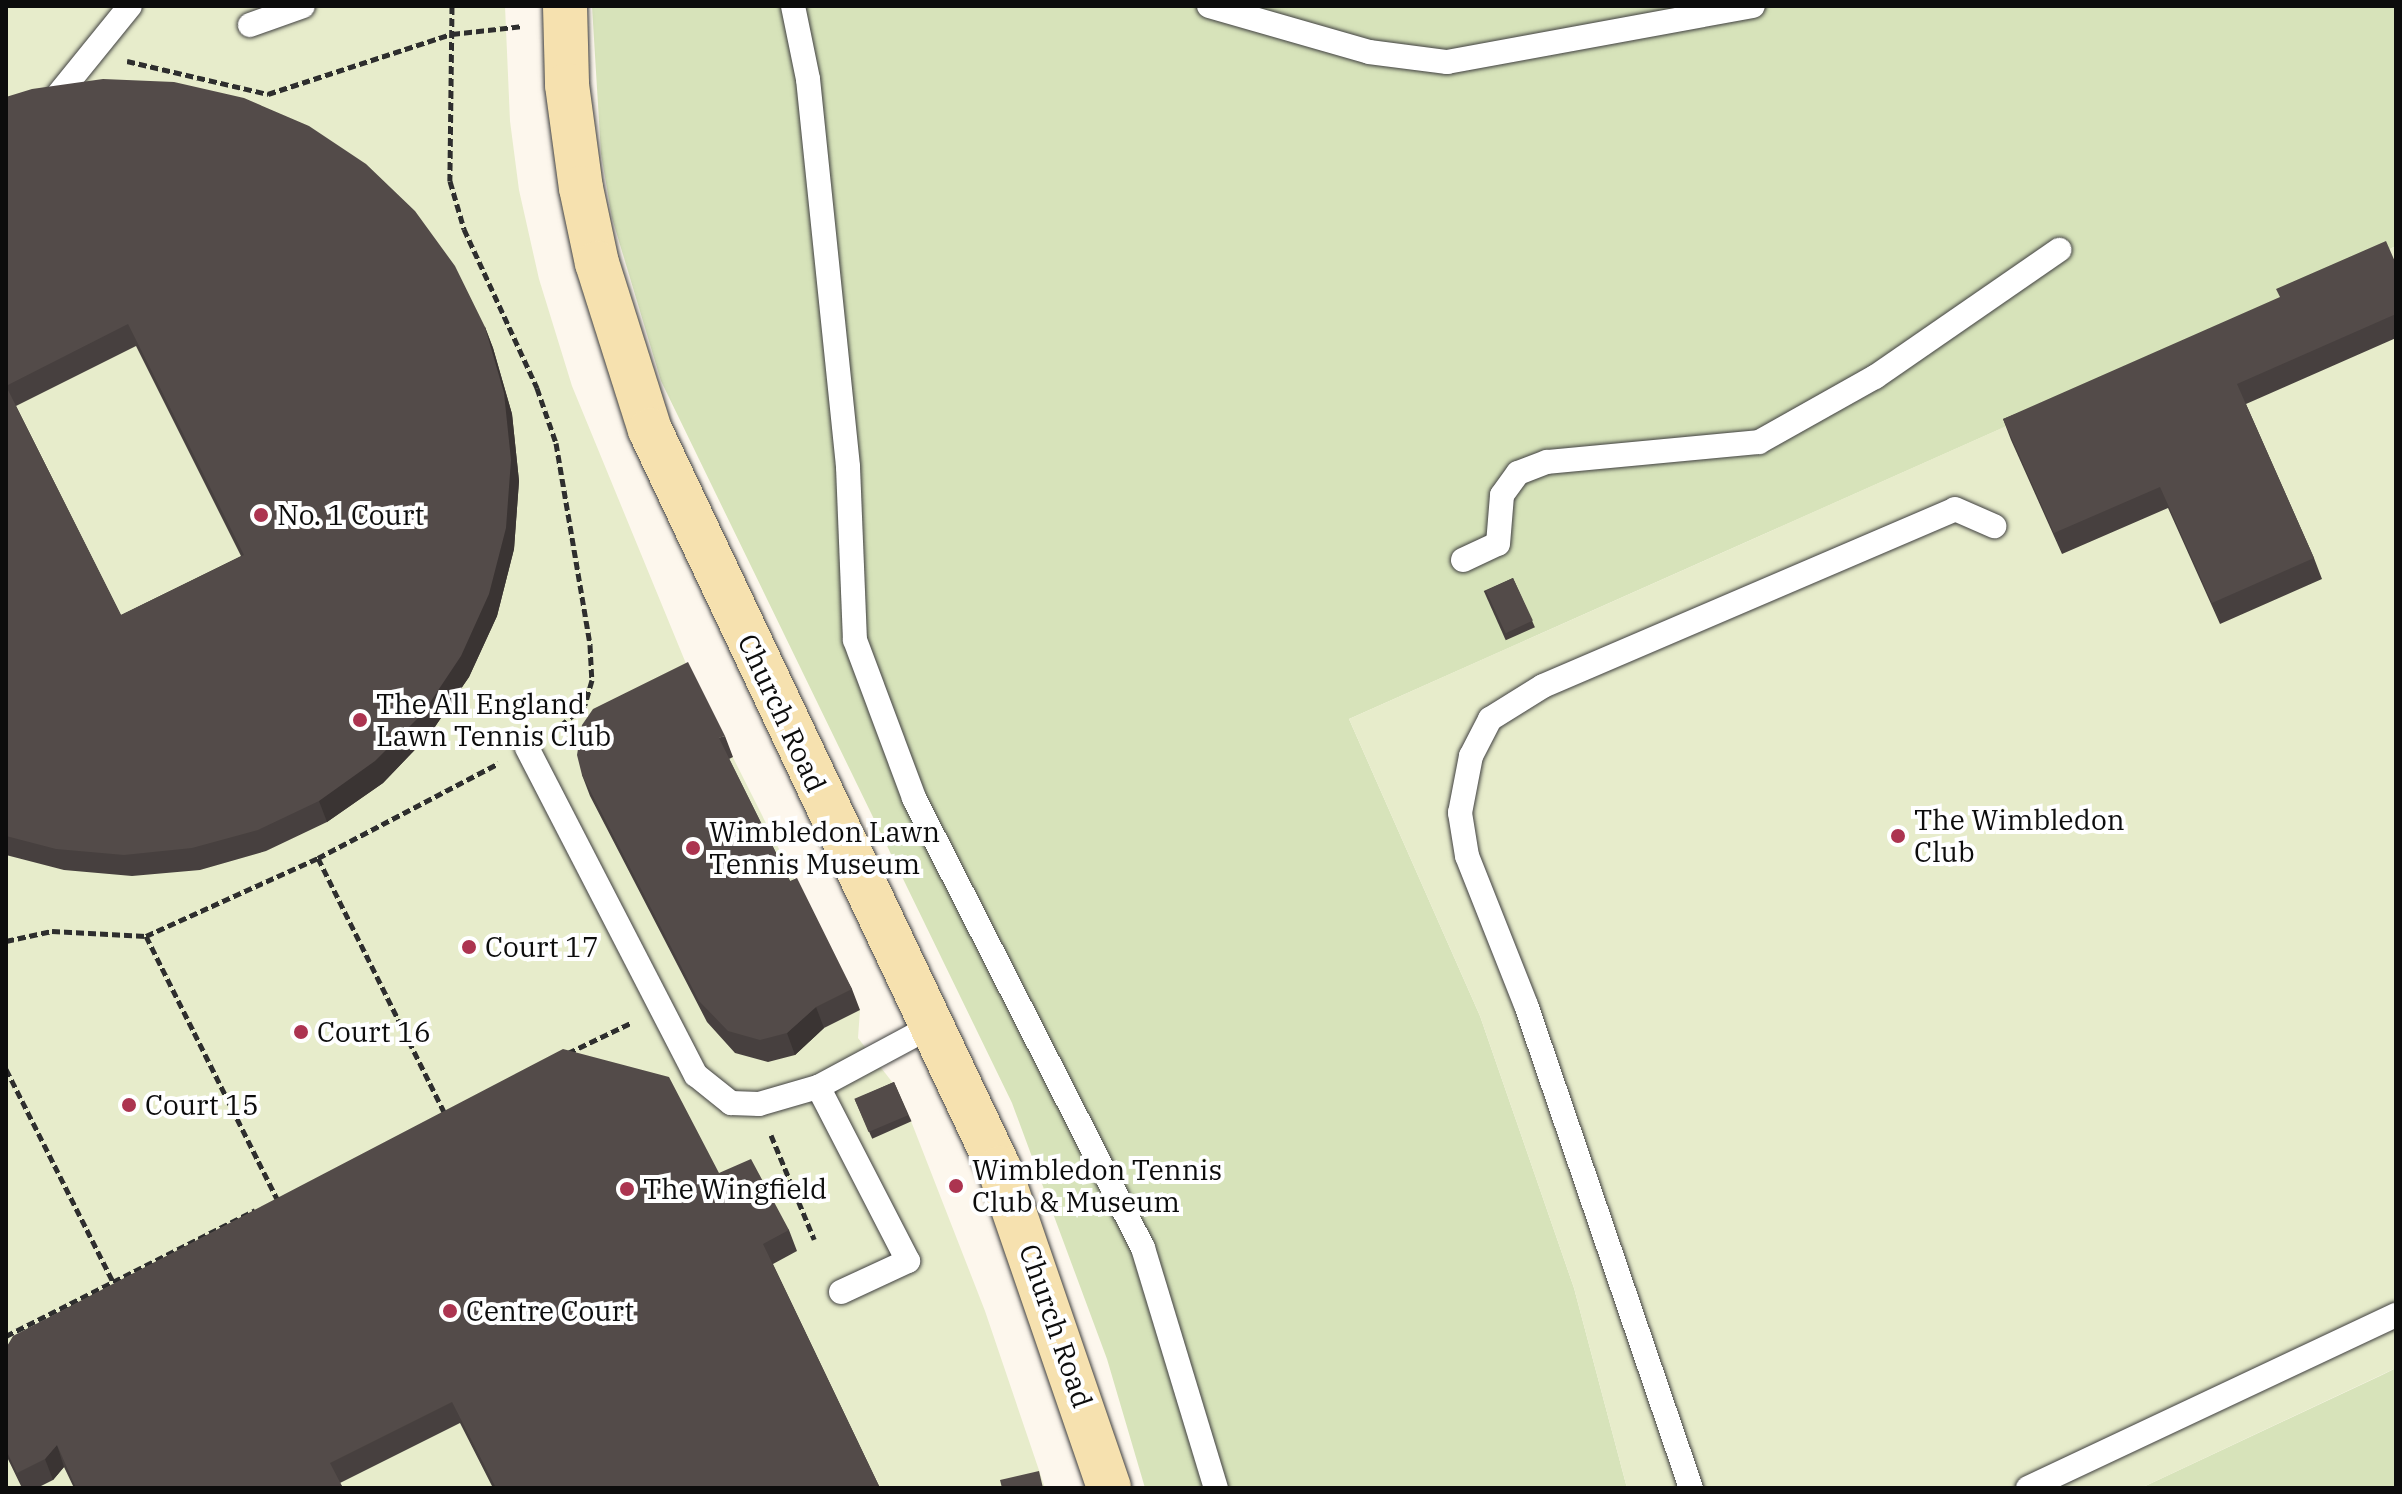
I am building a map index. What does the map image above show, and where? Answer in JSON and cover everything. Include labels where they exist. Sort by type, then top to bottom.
[{"type":"street","name":"Church Road","points":[[565,6],[571,128],[587,218],[621,348],[650,430],[999,1168],[1109,1488]]},
{"type":"lane","points":[[6,130],[53,101],[130,6]]},
{"type":"lane","points":[[250,25],[303,6]]},
{"type":"lane","points":[[793,6],[808,79],[848,467],[855,640],[914,798],[1143,1248],[1216,1488]]},
{"type":"lane","points":[[1209,6],[1369,52],[1447,62],[1753,6]]},
{"type":"lane","points":[[1463,560],[1498,544],[1502,495],[1518,473],[1547,462],[1759,442],[1875,377],[2059,250]]},
{"type":"lane","points":[[1691,1488],[1526,1005],[1467,856],[1460,813],[1471,756],[1490,719],[1543,686],[1955,509],[1994,526]]},
{"type":"lane","points":[[527,748],[696,1075],[714,1095],[731,1103],[759,1104],[818,1087],[932,1026]]},
{"type":"lane","points":[[818,1087],[908,1261],[841,1292]]},
{"type":"lane","points":[[2028,1488],[2396,1315]]},
{"type":"path","points":[[6,941],[52,931],[146,936],[318,858],[527,748],[568,722],[585,705],[592,680],[590,645],[556,443],[537,388],[464,229],[450,181],[452,6]]},
{"type":"path","points":[[92,51],[171,75],[268,94],[452,34],[505,27]]},
{"type":"path","points":[[318,858],[445,1114]]},
{"type":"path","points":[[146,936],[277,1199]]},
{"type":"path","points":[[560,1057],[661,1008]]},
{"type":"path","points":[[6,1069],[113,1282]]},
{"type":"path","points":[[759,1104],[814,1239]]},
{"type":"path","points":[[431,1121],[460,1107]]},
{"type":"path","points":[[6,1336],[291,1192]]},
{"type":"green space","name":"The All England Lawn Tennis Club","points":[[6,6],[505,6],[510,121],[519,190],[539,279],[572,386],[687,666],[860,1010],[858,1038],[896,1087],[911,1121],[985,1311],[1045,1488],[6,1488]]},
{"type":"green space","points":[[592,6],[2396,6],[2396,246],[2243,321],[1349,719],[1480,1016],[1574,1288],[1627,1488],[1145,1488],[1107,1359],[1012,1103],[661,381],[612,218],[601,154]]},
{"type":"green space","name":"The Wimbledon Club","points":[[2396,246],[2396,1368],[2141,1488],[1627,1488],[1574,1288],[1480,1016],[1349,719],[2242,321]]},
{"type":"green space","points":[[2396,1368],[2396,1488],[2141,1488],[2382,1375]]},
{"type":"building","name":"No. 1 Court","points":[[103,79],[174,82],[244,98],[309,126],[366,164],[415,211],[455,266],[485,327],[504,393],[511,460],[506,528],[489,594],[461,656],[423,713],[375,761],[319,801],[258,830],[192,848],[124,855],[56,849],[6,836],[6,97],[32,89]],"holes":[[[128,324],[244,555],[121,615],[6,386]]]},
{"type":"building","points":[[2386,241],[2396,264],[2396,314],[2237,384],[2314,558],[2212,603],[2160,487],[2054,533],[2003,419],[2280,297],[2276,289]]},
{"type":"building","points":[[1513,578],[1533,621],[1506,633],[1486,591]]},
{"type":"building","name":"Wimbledon Lawn Tennis Museum","points":[[688,662],[725,736],[719,738],[790,881],[797,878],[852,989],[816,1007],[787,1033],[760,1040],[728,1031],[699,1001],[582,775],[577,755],[582,725],[593,709]]},
{"type":"building","name":"Centre Court","points":[[563,1049],[669,1077],[719,1173],[751,1159],[789,1230],[763,1244],[880,1488],[496,1488],[452,1402],[330,1463],[343,1488],[76,1488],[57,1445],[45,1459],[17,1473],[6,1450],[6,1348],[13,1336]]},
{"type":"building","points":[[894,1082],[908,1115],[868,1132],[854,1099]]},
{"type":"building","points":[[1039,1471],[1043,1488],[1002,1488],[1000,1480]]},
{"type":"place","name":"No. 1 Court","points":[[261,515]]},
{"type":"place","name":"The All England Lawn Tennis Club","points":[[360,720]]},
{"type":"place","name":"The Wimbledon Club","points":[[1898,836]]},
{"type":"place","name":"Wimbledon Lawn Tennis Museum","points":[[693,848]]},
{"type":"place","name":"Court 17","points":[[469,947]]},
{"type":"place","name":"Court 16","points":[[301,1032]]},
{"type":"place","name":"Court 15","points":[[129,1105]]},
{"type":"place","name":"Wimbledon Tennis Club & Museum","points":[[956,1186]]},
{"type":"place","name":"The Wingfield","points":[[627,1189]]},
{"type":"place","name":"Centre Court","points":[[450,1311]]}]
